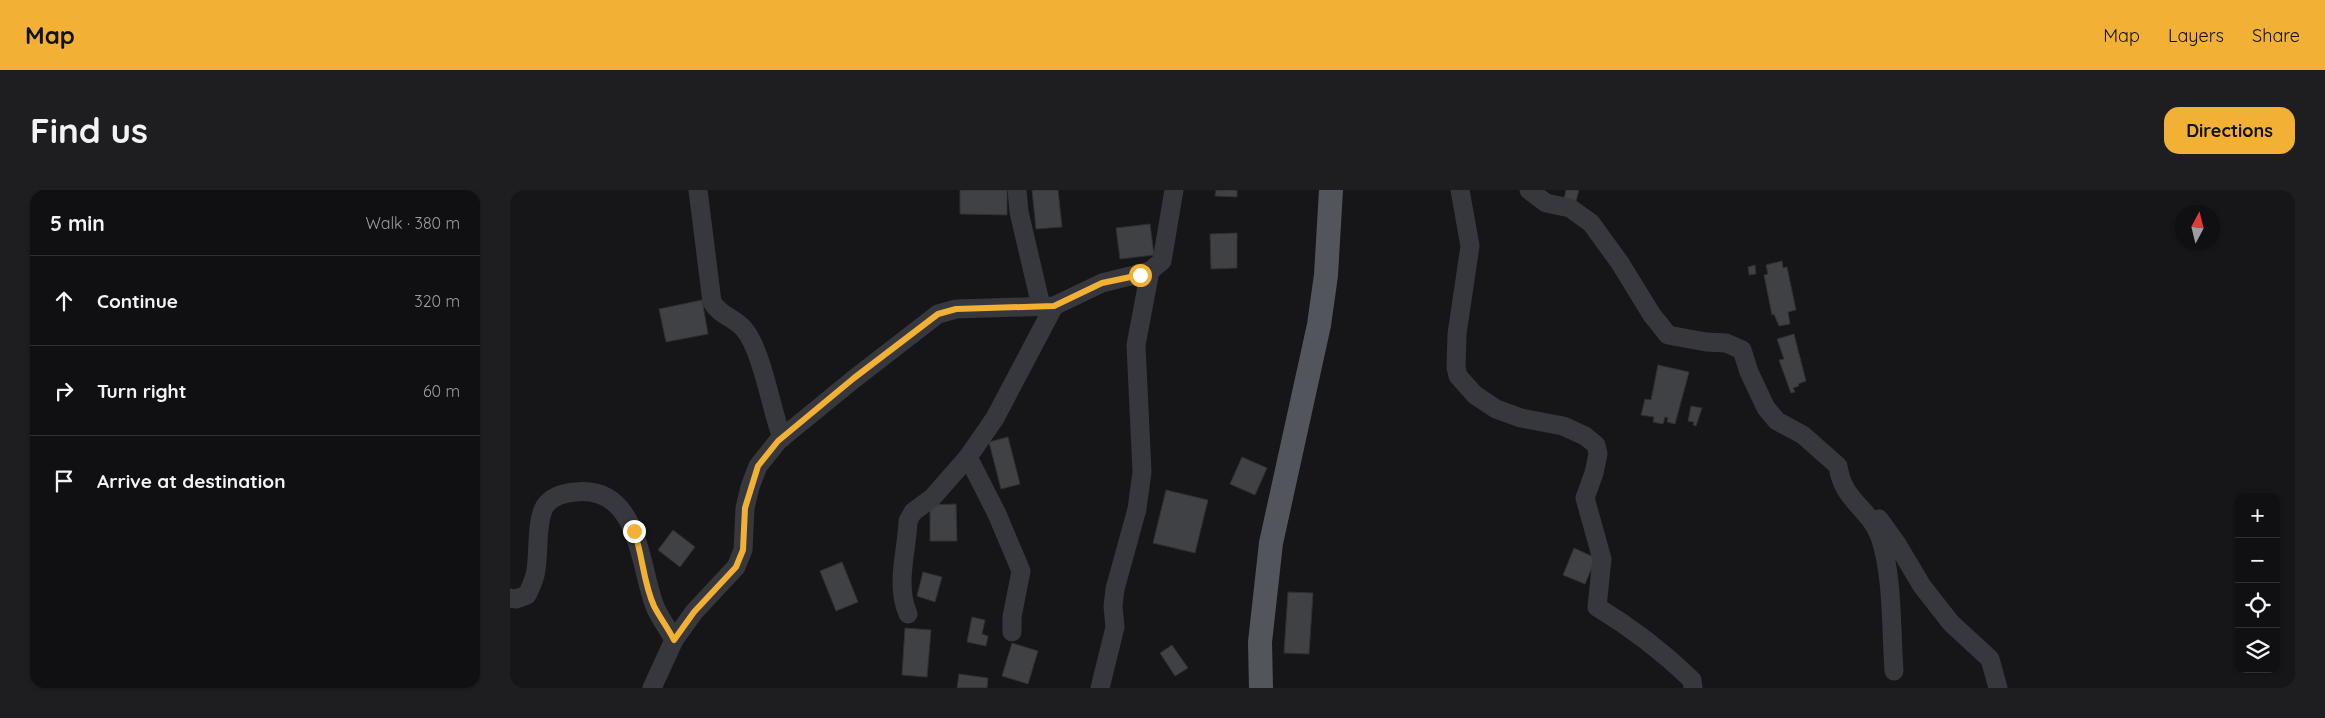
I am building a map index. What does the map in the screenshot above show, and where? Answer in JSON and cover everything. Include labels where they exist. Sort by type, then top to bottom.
[{"type":"main road","points":[[1261,688],[1260,642],[1271,542],[1319,325],[1326,275],[1331,190]]},
{"type":"street","points":[[698,190],[712,302],[718,311],[731,318],[744,329],[763,372],[772,411],[782,438]]},
{"type":"street","points":[[908,614],[902,601],[901,588],[908,521],[913,512],[932,498],[968,457],[995,418],[1048,306],[1019,212],[1017,190]]},
{"type":"street","points":[[652,688],[674,640],[694,612],[736,567],[743,550],[745,508],[750,487],[758,466],[772,447],[854,378],[938,314],[956,309],[1048,306],[1102,283],[1150,271],[1162,261],[1174,190]]},
{"type":"street","points":[[1460,190],[1470,246],[1457,334],[1456,367],[1458,376],[1475,395],[1496,410],[1521,418],[1563,426],[1594,441],[1598,448],[1598,454],[1594,473],[1584,498],[1602,560],[1596,607],[1614,616],[1651,644],[1689,685]]},
{"type":"street","points":[[1529,190],[1546,203],[1570,208],[1591,223],[1620,263],[1652,315],[1668,335],[1706,342],[1726,343],[1742,350],[1748,372],[1766,408],[1777,421],[1803,435],[1838,466],[1840,478],[1847,494],[1876,526],[1883,552],[1894,671]]},
{"type":"street","points":[[1100,688],[1115,627],[1113,606],[1115,589],[1137,509],[1142,472],[1136,345],[1150,271]]},
{"type":"street","points":[[968,457],[997,514],[1021,571],[1012,617],[1012,632]]},
{"type":"street","points":[[510,598],[516,599],[527,594],[531,586],[536,571],[540,519],[544,507],[552,498],[562,494],[596,493],[615,503],[625,514],[634,531],[641,551],[642,566],[654,607],[674,640]]},
{"type":"street","points":[[1860,509],[1879,519],[1898,544],[1922,586],[1950,623],[1990,659],[1998,688]]},
{"type":"building","points":[[960,190],[1007,190],[1007,215],[960,214]]},
{"type":"building","points":[[1032,190],[1058,190],[1062,227],[1036,229]]},
{"type":"building","points":[[1216,190],[1237,190],[1237,197],[1215,196]]},
{"type":"building","points":[[1566,190],[1579,190],[1575,205],[1563,202]]},
{"type":"building","points":[[1150,224],[1154,255],[1120,259],[1116,228]]},
{"type":"building","points":[[1237,233],[1237,268],[1211,269],[1210,234]]},
{"type":"building","points":[[1782,261],[1783,268],[1787,267],[1796,310],[1788,312],[1790,324],[1779,326],[1774,314],[1772,315],[1764,275],[1768,274],[1766,265]]},
{"type":"building","points":[[1755,265],[1756,274],[1749,275],[1748,267]]},
{"type":"building","points":[[702,300],[708,334],[666,342],[659,309]]},
{"type":"building","points":[[1794,334],[1806,381],[1793,388],[1795,392],[1791,393],[1779,360],[1784,359],[1777,339]]},
{"type":"building","points":[[1658,365],[1689,372],[1675,424],[1667,422],[1668,418],[1665,417],[1663,424],[1653,422],[1654,417],[1641,415],[1645,399],[1651,400]]},
{"type":"building","points":[[1691,406],[1702,408],[1696,426],[1693,425],[1694,422],[1688,421]]},
{"type":"building","points":[[1008,437],[1020,484],[1001,489],[989,442]]},
{"type":"building","points":[[1242,457],[1267,468],[1255,495],[1230,484]]},
{"type":"building","points":[[1166,490],[1208,500],[1195,553],[1153,543]]},
{"type":"building","points":[[956,504],[957,541],[930,541],[930,505]]},
{"type":"building","points":[[673,530],[695,547],[680,567],[658,550]]},
{"type":"building","points":[[1574,548],[1596,558],[1585,584],[1563,575]]},
{"type":"building","points":[[842,562],[858,602],[836,611],[820,571]]},
{"type":"building","points":[[923,572],[942,577],[935,602],[917,596]]},
{"type":"building","points":[[1288,592],[1313,593],[1309,654],[1284,653]]},
{"type":"building","points":[[972,617],[985,620],[982,634],[988,636],[986,646],[967,642]]},
{"type":"building","points":[[905,628],[931,630],[927,677],[902,675]]},
{"type":"building","points":[[1012,643],[1038,651],[1028,684],[1002,676]]},
{"type":"building","points":[[1172,645],[1188,668],[1175,676],[1160,653]]},
{"type":"building","points":[[959,674],[988,678],[987,688],[957,688]]},
{"type":"route","points":[[634,531],[641,551],[642,566],[654,607],[674,640],[694,612],[736,567],[743,550],[745,508],[758,466],[778,441],[854,378],[938,314],[956,309],[1054,306],[1102,283],[1140,275]]}]
